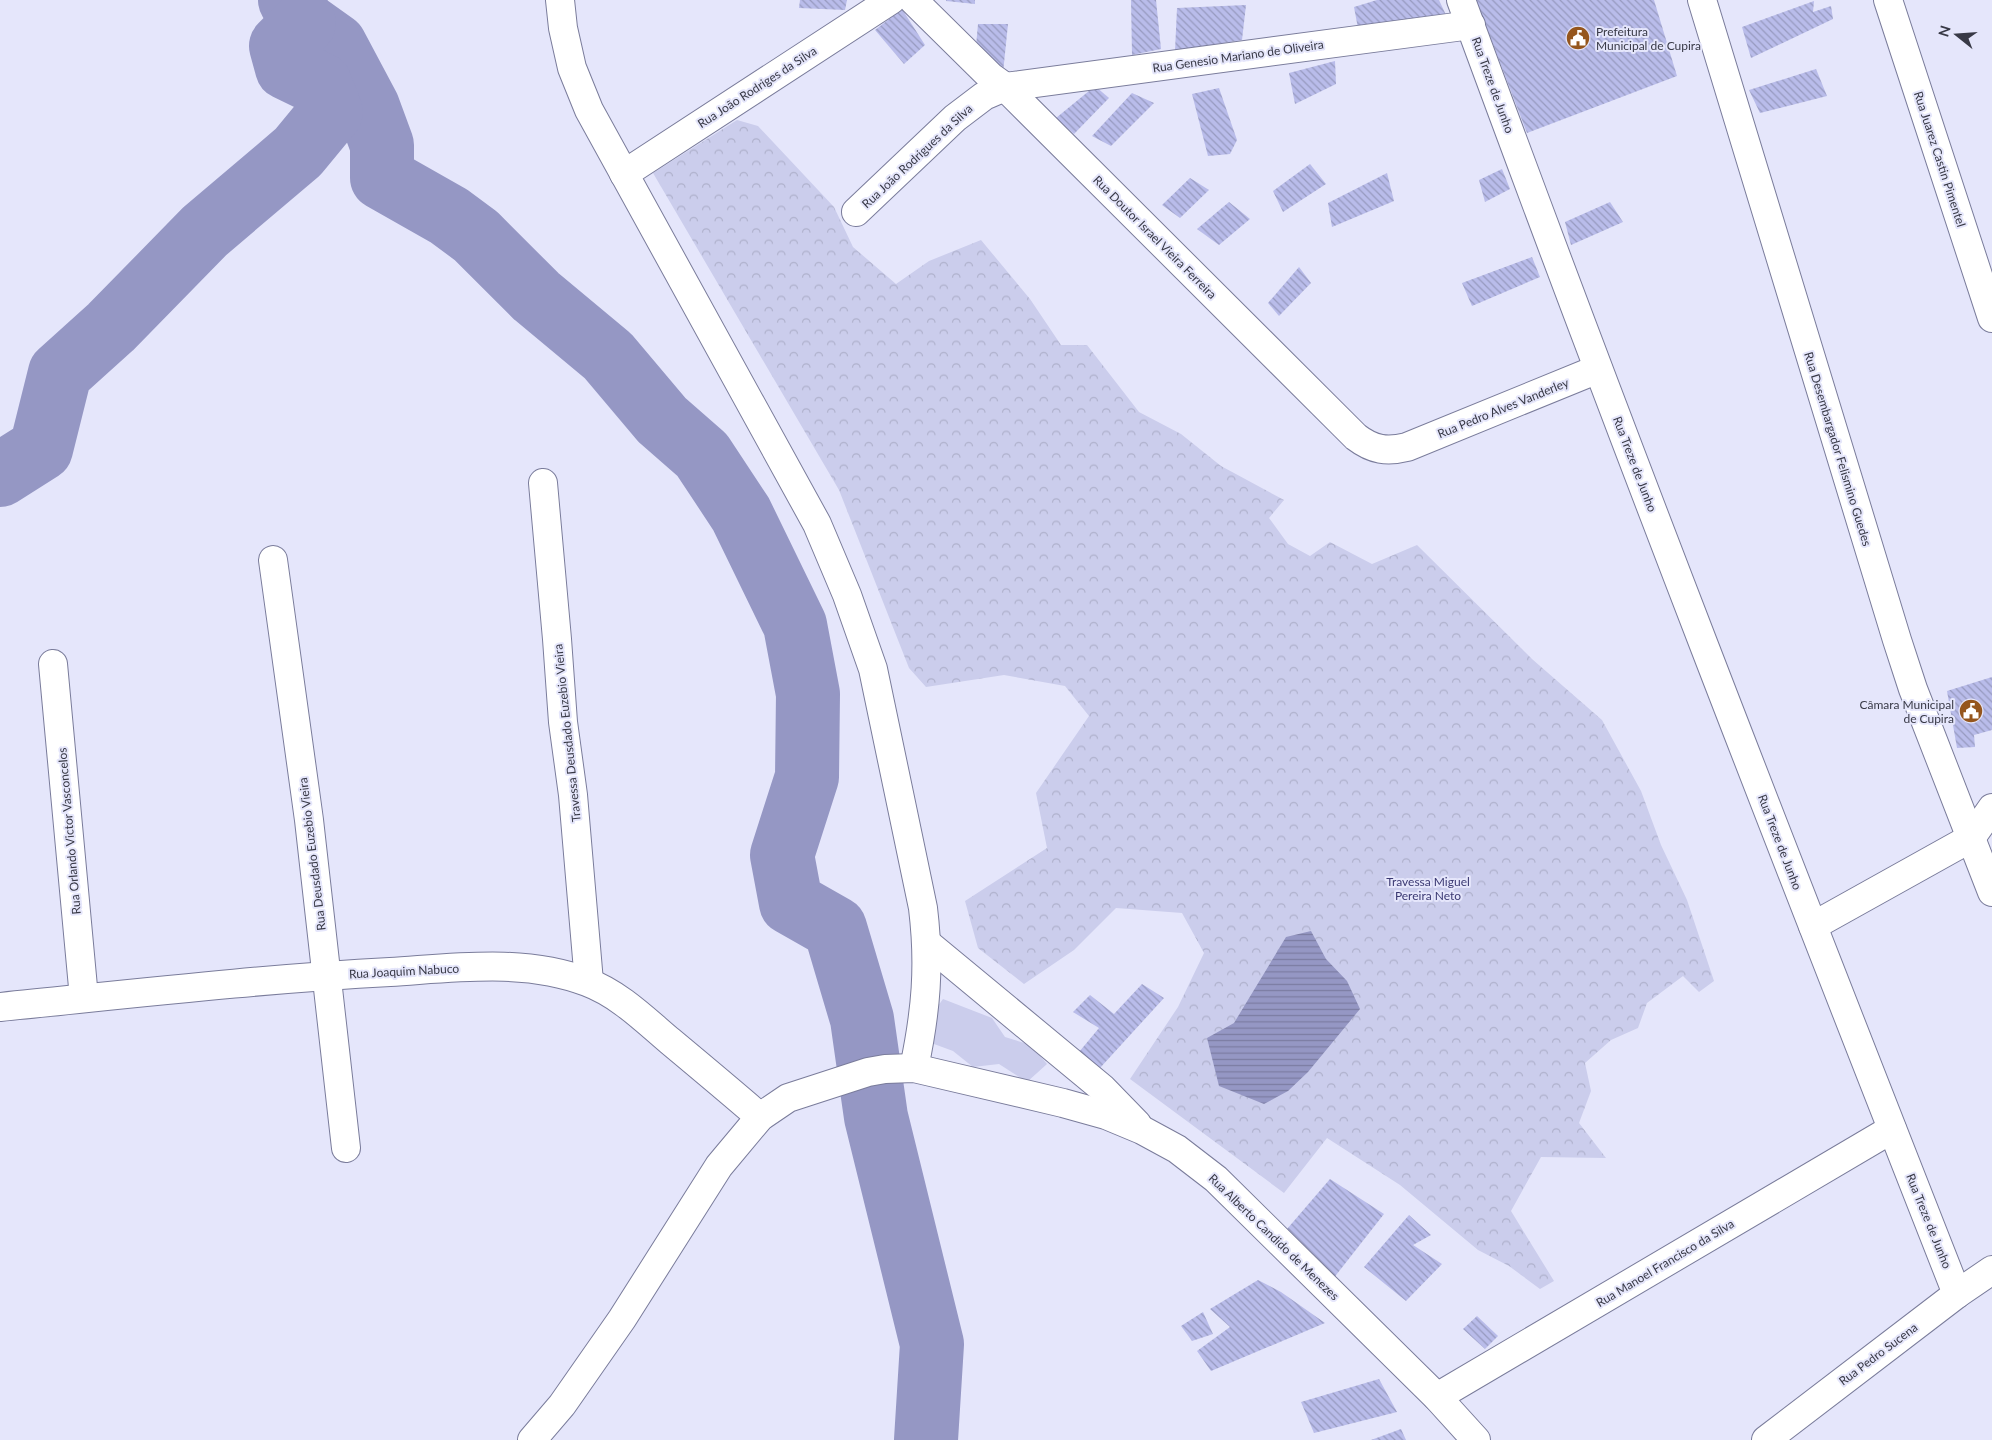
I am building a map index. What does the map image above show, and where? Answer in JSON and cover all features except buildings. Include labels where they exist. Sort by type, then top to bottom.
[{"type":"street","points":[[560,0],[563,28],[572,68],[589,110],[817,524],[847,595],[873,669],[923,908],[928,944],[923,1026],[914,1068]]},
{"type":"street","name":"Rua João Rodriges da Silva","points":[[624,174],[891,0]]},
{"type":"street","name":"Rua Doutor Israel Vieira Ferreira","points":[[913,0],[991,77],[1005,87],[1356,437],[1367,446],[1380,449],[1393,450],[1407,447]]},
{"type":"street","name":"Rua Treze de Junho","points":[[1461,0],[1598,369],[1812,926],[1957,1294]]},
{"type":"street","name":"Rua Desembargador Felismino Guedes","points":[[1702,0],[1897,640],[1913,688],[1992,892]]},
{"type":"street","name":"Rua Juarez Castin Pimentel","points":[[1888,0],[1992,318]]},
{"type":"street","name":"Rua Genesio Mariano de Oliveira","points":[[1005,87],[1471,25]]},
{"type":"street","name":"Rua João Rodrigues da Silva","points":[[856,212],[955,118],[984,96],[1005,87]]},
{"type":"street","name":"Rua Pedro Alves Vanderley","points":[[1407,447],[1598,369]]},
{"type":"street","name":"Travessa Deusdado Euzebio Vieira","points":[[543,483],[558,639],[563,722],[573,794],[588,982]]},
{"type":"street","name":"Rua Deusdado Euzebio Vieira","points":[[273,560],[309,820],[346,1148]]},
{"type":"street","name":"Rua Orlando Victor Vasconcelos","points":[[53,664],[84,998]]},
{"type":"street","points":[[1812,926],[1971,838],[1992,808]]},
{"type":"street","points":[[928,944],[1102,1088],[1142,1130]]},
{"type":"street","name":"Rua Joaquim Nabuco","points":[[0,1007],[325,975],[469,967],[515,967],[553,971],[588,982],[613,995],[637,1012],[760,1117]]},
{"type":"street","name":"Rua Alberto Candido de Menezes","points":[[532,1440],[562,1405],[622,1319],[719,1166],[760,1117],[788,1098],[845,1078],[885,1068],[914,1068],[1063,1103],[1106,1115],[1142,1130],[1177,1149],[1216,1179],[1437,1397],[1476,1440]]},
{"type":"street","name":"Rua Manoel Francisco da Silva","points":[[1437,1397],[1892,1128]]},
{"type":"street","name":"Rua Pedro Sucena","points":[[1766,1440],[1957,1294],[1992,1270]]},
{"type":"green space","name":"Travessa Miguel Pereira Neto","points":[[737,120],[758,126],[834,207],[853,247],[896,284],[929,261],[981,240],[1030,299],[1061,345],[1087,345],[1139,412],[1181,434],[1221,466],[1284,500],[1269,518],[1288,544],[1310,556],[1330,542],[1372,564],[1417,545],[1532,659],[1602,720],[1641,791],[1661,845],[1687,900],[1714,981],[1699,992],[1683,976],[1647,1003],[1638,1028],[1611,1040],[1585,1063],[1591,1091],[1579,1123],[1606,1158],[1541,1157],[1511,1211],[1554,1281],[1540,1289],[1509,1266],[1478,1250],[1400,1185],[1327,1138],[1284,1193],[1130,1079],[1178,1007],[1204,953],[1182,913],[1116,908],[1074,950],[1024,984],[978,948],[965,901],[1047,848],[1036,793],[1089,716],[1065,686],[1004,675],[926,687],[909,668],[839,490],[653,173]]},
{"type":"green space","points":[[943,999],[992,1018],[1005,1037],[1031,1045],[1047,1064],[1027,1082],[999,1064],[973,1067],[953,1051],[934,1044],[925,1024]]},
{"type":"shaded area","points":[[1311,931],[1326,959],[1347,981],[1360,1009],[1308,1072],[1288,1091],[1264,1104],[1219,1086],[1207,1038],[1234,1023],[1286,937]]},
{"type":"waterway","points":[[290,0],[304,23],[335,45],[368,107],[382,145],[382,178],[449,216],[476,236],[536,296],[608,356],[662,420],[702,455],[741,514],[795,625],[808,694],[807,777],[782,855],[791,903],[835,928],[862,1019],[876,1117],[932,1344],[926,1440]]},
{"type":"waterway","points":[[0,475],[41,449],[60,373],[111,327],[205,231],[298,152],[331,112],[320,84],[287,68],[281,46],[304,23]]},
{"type":"place","name":"Prefeitura Municipal de Cupira","points":[[1578,38]]},
{"type":"place","name":"Câmara Municipal de Cupira","points":[[1971,711]]}]
